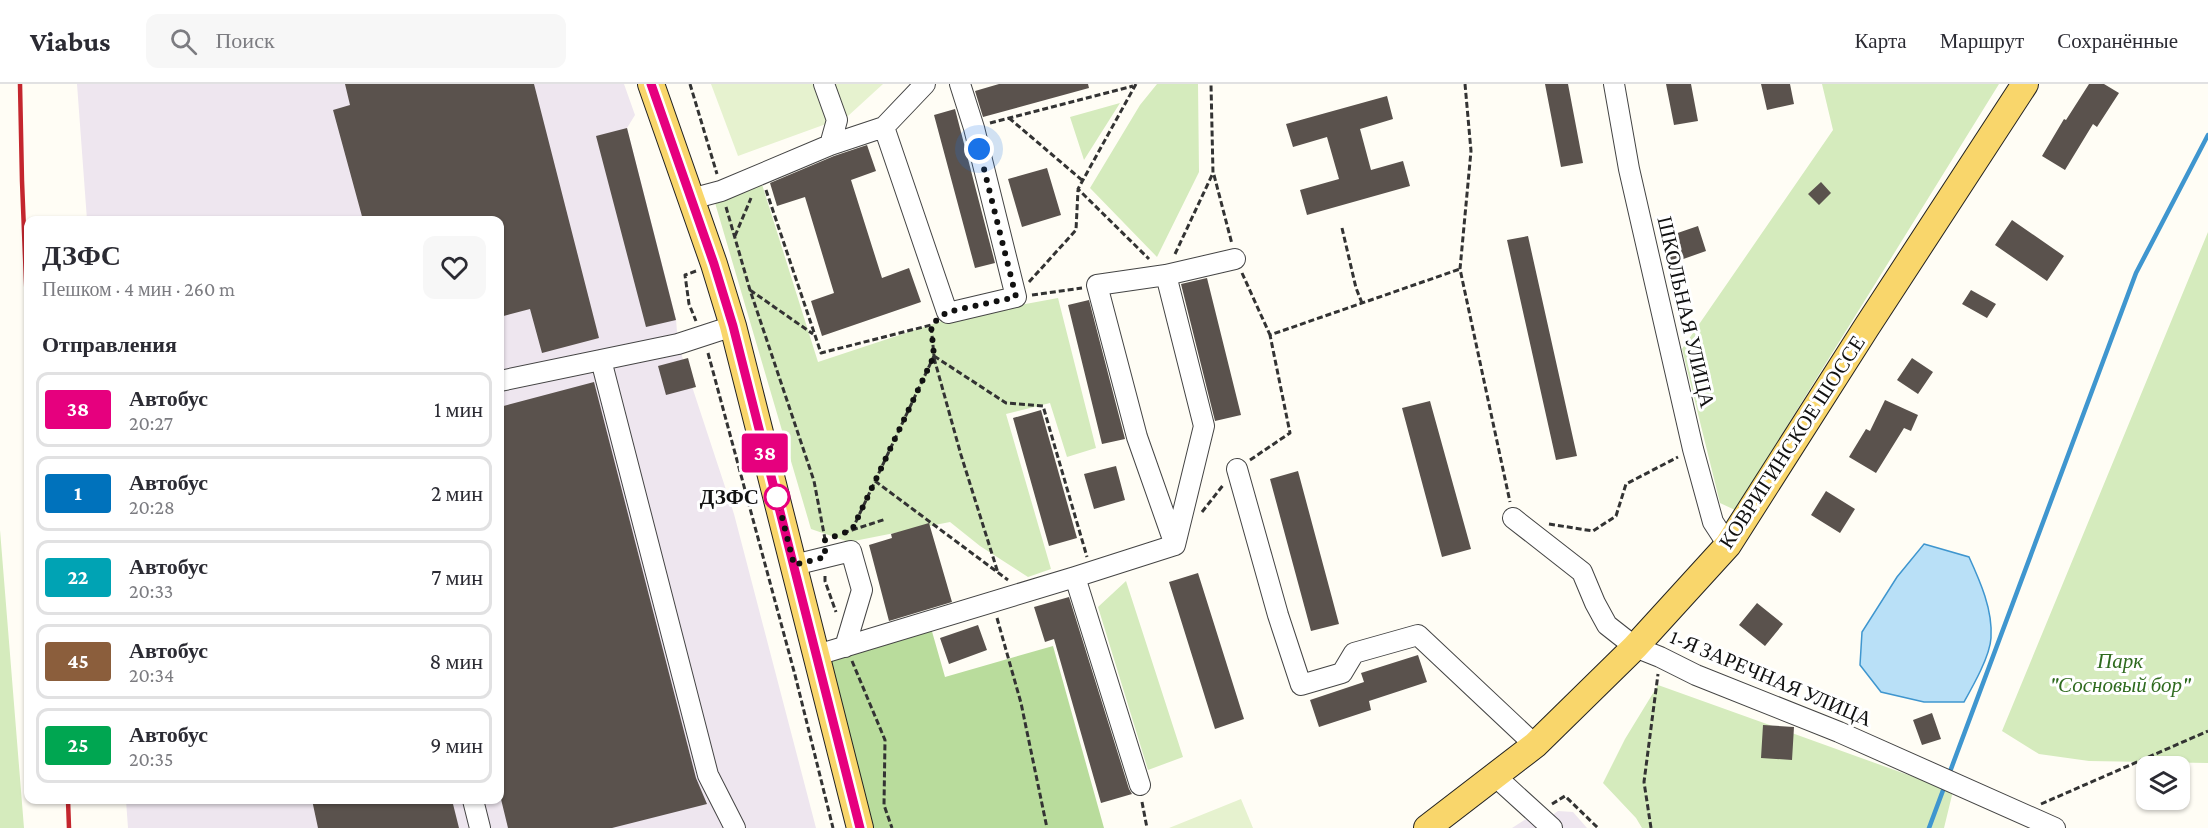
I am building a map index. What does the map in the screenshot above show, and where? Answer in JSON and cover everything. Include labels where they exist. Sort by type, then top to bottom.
[{"type":"main road","points":[[651,84],[692,199],[733,326],[860,828]]},
{"type":"main road","name":"КОВРИГИНСКОЕ ШОССЕ","points":[[1427,828],[1535,745],[1635,647],[1728,545],[2025,84]]},
{"type":"street","points":[[824,84],[837,120],[830,146]]},
{"type":"street","points":[[692,199],[884,127],[925,84]]},
{"type":"street","points":[[884,127],[947,312],[1016,297],[974,128],[960,84]]},
{"type":"street","name":"ШКОЛЬНАЯ УЛИЦА","points":[[1614,84],[1629,169],[1693,449],[1713,522],[1728,545]]},
{"type":"street","points":[[1174,545],[1137,437],[1097,285],[1166,275],[1235,259]]},
{"type":"street","points":[[1166,275],[1204,426],[1174,545]]},
{"type":"street","points":[[504,380],[678,344],[733,326]]},
{"type":"street","points":[[601,360],[708,775],[735,828]]},
{"type":"street","points":[[1237,469],[1278,615],[1301,685],[1342,673],[1354,653],[1418,635],[1535,745]]},
{"type":"street","name":"1-Я ЗАРЕЧНАЯ УЛИЦА","points":[[1513,518],[1582,572],[1607,625],[1635,647],[1696,675],[1839,732],[2055,828]]},
{"type":"street","points":[[817,655],[1174,545]]},
{"type":"street","points":[[794,565],[825,549],[851,551],[862,590],[846,647]]},
{"type":"street","points":[[1084,574],[1140,785]]},
{"type":"street","points":[[1495,776],[1515,802],[1537,813],[1552,828]]},
{"type":"street","points":[[474,804],[480,828]]},
{"type":"path","points":[[690,84],[750,290],[814,481],[825,549],[825,581],[842,628],[846,647],[885,740],[884,805],[892,828]]},
{"type":"path","points":[[1078,189],[1166,275],[1213,173],[1211,84]]},
{"type":"path","points":[[1465,84],[1470,151],[1460,269],[1513,518]]},
{"type":"path","points":[[974,128],[1134,85]]},
{"type":"path","points":[[1016,297],[1076,230],[1078,189],[1134,85]]},
{"type":"path","points":[[1008,117],[1083,181]]},
{"type":"path","points":[[734,237],[761,174]]},
{"type":"path","points":[[761,174],[821,353],[931,325],[947,312]]},
{"type":"path","points":[[1342,228],[1356,288],[1362,303]]},
{"type":"path","points":[[739,254],[685,275],[689,304],[702,336],[795,675],[833,828]]},
{"type":"path","points":[[1195,519],[1237,469],[1290,433],[1270,335],[1460,269]]},
{"type":"path","points":[[1016,297],[1097,285]]},
{"type":"path","points":[[750,290],[815,335]]},
{"type":"path","points":[[931,325],[934,356],[961,455],[998,573]]},
{"type":"path","points":[[852,530],[934,356]]},
{"type":"path","points":[[934,356],[1006,403],[1042,406],[1084,574]]},
{"type":"path","points":[[1547,524],[1593,531],[1616,516],[1626,484],[1693,449]]},
{"type":"path","points":[[875,481],[1025,592]]},
{"type":"path","points":[[825,549],[852,530],[886,519]]},
{"type":"path","points":[[992,602],[1021,703],[1047,828]]},
{"type":"path","points":[[1651,828],[1644,782],[1660,657]]},
{"type":"path","points":[[2020,813],[2208,731]]},
{"type":"path","points":[[1140,785],[1147,828]]},
{"type":"path","points":[[1537,813],[1565,796],[1598,828]]},
{"type":"shaded area","name":"ДЗФС","points":[[77,84],[624,84],[635,115],[627,128],[676,319],[678,344],[734,514],[816,828],[128,828],[126,804],[504,804],[504,216],[87,216]]},
{"type":"shaded area","points":[[1558,811],[1573,812],[1587,828],[1512,828],[1529,817],[1551,816]]},
{"type":"green space","points":[[711,84],[883,84],[848,116],[738,156]]},
{"type":"green space","points":[[1157,84],[1198,84],[1199,172],[1157,257],[1090,188],[1140,105]]},
{"type":"green space","points":[[1822,84],[1999,84],[1735,510],[1720,503],[1682,349],[1833,130]]},
{"type":"green space","points":[[1120,103],[1084,160],[1070,117]]},
{"type":"green space","points":[[760,178],[818,362],[954,317],[1058,298],[1096,448],[1067,457],[1050,403],[1006,414],[1051,569],[1028,577],[980,546],[950,522],[849,542],[811,529],[713,196]]},
{"type":"green space","name":"Парк \"Сосновый бор\"","points":[[2208,232],[2208,763],[2190,763],[2190,756],[2136,756],[2136,762],[2089,761],[2039,754],[2002,731]]},
{"type":"green space","points":[[0,530],[24,828],[0,828]]},
{"type":"green space","points":[[1126,581],[1183,757],[1148,770],[1098,607]]},
{"type":"green space","points":[[931,628],[945,677],[1053,646],[1104,828],[872,828],[827,662]]},
{"type":"green space","points":[[1658,685],[1953,791],[1944,828],[1642,828],[1636,818],[1603,783],[1625,739]]},
{"type":"green space","points":[[1241,799],[1253,828],[1169,828]]},
{"type":"water","points":[[1924,544],[1969,557],[1988,606],[1991,638],[1988,653],[1964,702],[1924,702],[1881,692],[1860,665],[1862,632],[1897,577]]},
{"type":"building","points":[[345,84],[534,84],[599,338],[542,353],[530,309],[504,316],[504,216],[362,216],[333,110],[350,105]]},
{"type":"building","points":[[999,84],[1088,84],[1089,88],[983,117],[975,91]]},
{"type":"building","points":[[1545,84],[1568,84],[1583,163],[1561,167]]},
{"type":"building","points":[[1666,84],[1691,84],[1698,121],[1674,125]]},
{"type":"building","points":[[1761,84],[1790,84],[1794,104],[1767,110]]},
{"type":"building","points":[[2089,84],[2104,84],[2119,93],[2097,127],[2093,124],[2065,170],[2042,156],[2064,119],[2066,120]]},
{"type":"building","points":[[1387,96],[1393,119],[1360,129],[1371,170],[1403,161],[1410,186],[1307,215],[1300,190],[1339,179],[1327,137],[1293,147],[1286,124]]},
{"type":"building","points":[[955,109],[995,263],[975,268],[934,115]]},
{"type":"building","points":[[627,128],[676,320],[646,327],[596,136]]},
{"type":"building","points":[[867,145],[876,171],[851,180],[882,278],[909,268],[921,302],[822,336],[811,301],[834,293],[805,197],[777,206],[770,183]]},
{"type":"building","points":[[1047,168],[1061,215],[1022,227],[1008,179]]},
{"type":"building","points":[[1821,182],[1831,193],[1819,205],[1808,194]]},
{"type":"building","points":[[2012,220],[2064,256],[2047,281],[1995,245]]},
{"type":"building","points":[[1698,226],[1706,251],[1672,263],[1663,238]]},
{"type":"building","points":[[1528,236],[1577,456],[1556,460],[1507,240]]},
{"type":"building","points":[[1207,278],[1241,415],[1215,421],[1181,284]]},
{"type":"building","points":[[1971,290],[1996,304],[1987,318],[1962,304]]},
{"type":"building","points":[[1089,300],[1125,439],[1102,444],[1068,305]]},
{"type":"building","points":[[688,358],[696,387],[666,395],[658,366]]},
{"type":"building","points":[[1912,358],[1933,372],[1918,394],[1897,380]]},
{"type":"building","points":[[594,382],[696,778],[707,804],[612,828],[508,828],[502,804],[504,804],[504,406]]},
{"type":"building","points":[[1885,400],[1918,415],[1911,431],[1904,428],[1876,473],[1849,457],[1866,429],[1870,431]]},
{"type":"building","points":[[1430,401],[1471,549],[1442,557],[1402,408]]},
{"type":"building","points":[[1041,410],[1077,538],[1049,546],[1013,418]]},
{"type":"building","points":[[1116,466],[1125,500],[1094,509],[1084,474]]},
{"type":"building","points":[[1298,471],[1339,624],[1311,631],[1270,479]]},
{"type":"building","points":[[1826,491],[1855,509],[1840,533],[1811,515]]},
{"type":"building","points":[[929,523],[952,602],[889,621],[869,545],[892,538],[891,534]]},
{"type":"building","points":[[1198,573],[1244,719],[1215,729],[1169,582]]},
{"type":"building","points":[[1069,597],[1132,794],[1101,803],[1054,639],[1045,642],[1034,607]]},
{"type":"building","points":[[1757,603],[1783,624],[1765,646],[1739,625]]},
{"type":"building","points":[[978,625],[987,650],[949,664],[940,638]]},
{"type":"building","points":[[1418,655],[1427,682],[1369,701],[1371,710],[1319,727],[1310,700],[1364,682],[1361,673]]},
{"type":"building","points":[[1932,713],[1941,739],[1922,745],[1913,720]]},
{"type":"building","points":[[1763,725],[1794,727],[1792,760],[1761,758]]},
{"type":"building","points":[[313,804],[453,804],[459,828],[318,828]]},
{"type":"waterway","points":[[1948,777],[2136,273],[2208,135]]},
{"type":"waterway","points":[[1929,828],[1945,785]]},
{"type":"railway","points":[[20,84],[24,231]]},
{"type":"railway","points":[[68,804],[69,828]]},
{"type":"bus line","name":"38","points":[[651,84],[714,264],[733,326],[860,828]]},
{"type":"place","name":"ДЗФС","points":[[777,497]]},
{"type":"route","points":[[777,497],[794,565],[825,557],[825,540],[852,530],[934,356],[931,325],[947,312],[1016,297],[979,149]]}]
